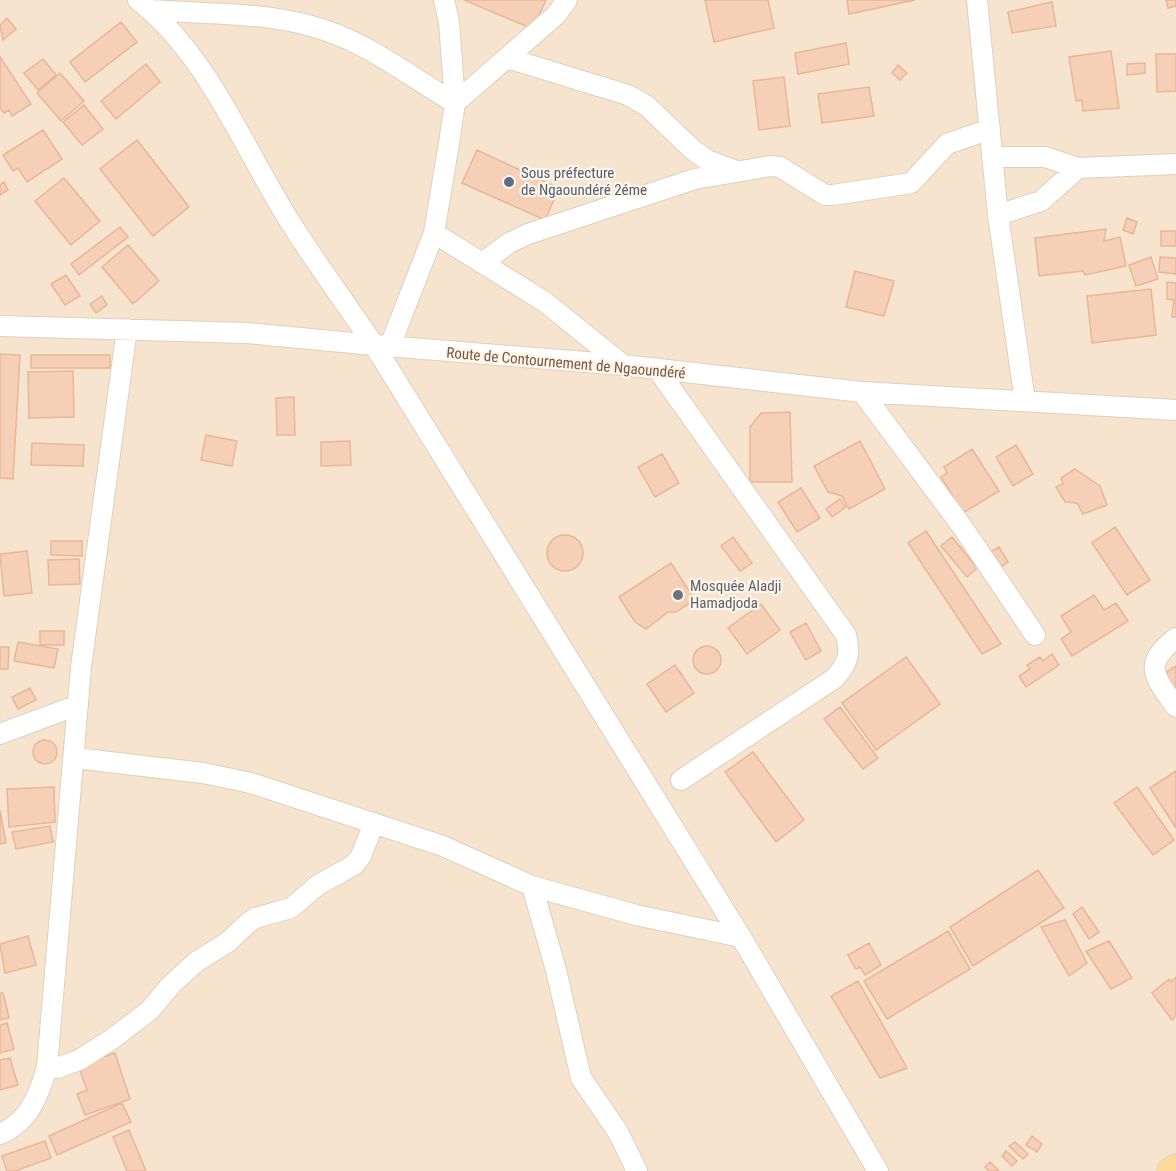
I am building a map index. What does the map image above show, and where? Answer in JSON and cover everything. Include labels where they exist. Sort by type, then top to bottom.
[{"type":"main road","points":[[1170,1171],[1176,1167]]},
{"type":"street","points":[[382,346],[434,233],[455,103],[449,22],[444,0]]},
{"type":"street","points":[[455,103],[556,15],[567,0]]},
{"type":"street","points":[[978,0],[998,215],[1025,401]]},
{"type":"street","points":[[145,5],[265,18],[311,26],[352,41],[455,103]]},
{"type":"street","points":[[145,5],[207,78],[291,224],[382,346],[741,937],[878,1171]]},
{"type":"street","points":[[507,58],[628,96],[647,106],[693,150],[707,160],[736,171]]},
{"type":"street","points":[[482,263],[509,243],[528,234],[695,179],[736,171],[780,167],[825,195],[911,183],[947,144],[990,129]]},
{"type":"street","points":[[992,157],[1045,157],[1078,168],[1176,164]]},
{"type":"street","points":[[998,215],[1041,201],[1078,168]]},
{"type":"street","points":[[434,233],[545,302],[623,365]]},
{"type":"street","name":"Route de Contournement de Ngaoundéré","points":[[0,326],[247,333],[623,365],[862,392],[1176,410]]},
{"type":"street","points":[[0,1134],[12,1129],[27,1114],[39,1094],[47,1067],[78,705],[127,329]]},
{"type":"street","points":[[657,370],[846,634],[850,649],[848,663],[835,678],[681,780]]},
{"type":"street","points":[[862,392],[961,525],[1035,635]]},
{"type":"street","points":[[1176,638],[1157,654],[1153,666],[1155,677],[1176,708]]},
{"type":"street","points":[[0,734],[78,705]]},
{"type":"street","points":[[75,758],[225,777],[443,846],[532,886],[636,915],[741,937]]},
{"type":"street","points":[[47,1067],[57,1068],[79,1060],[112,1039],[150,1010],[170,986],[196,962],[228,942],[255,918],[291,908],[318,885],[354,865],[361,856],[374,823]]},
{"type":"street","points":[[532,886],[556,970],[581,1078],[618,1132],[637,1171]]},
{"type":"shaded area","points":[[0,0],[1176,0],[1176,1171],[0,1171]]},
{"type":"building","points":[[464,0],[546,0],[533,29]]},
{"type":"building","points":[[705,0],[768,0],[774,28],[714,42]]},
{"type":"building","points":[[847,0],[915,0],[849,14]]},
{"type":"building","points":[[1166,0],[1176,0],[1176,6],[1168,8]]},
{"type":"building","points":[[1052,2],[1056,26],[1012,33],[1008,12]]},
{"type":"building","points":[[7,18],[16,29],[3,40],[0,25]]},
{"type":"building","points":[[121,22],[137,42],[85,82],[70,62]]},
{"type":"building","points":[[846,43],[849,64],[798,74],[795,53]]},
{"type":"building","points":[[1111,51],[1119,108],[1083,111],[1082,100],[1076,101],[1069,57]]},
{"type":"building","points":[[1156,54],[1176,54],[1176,91],[1157,92]]},
{"type":"building","points":[[0,57],[31,104],[12,116],[9,110],[4,113],[0,108]]},
{"type":"building","points":[[43,59],[56,75],[38,90],[24,73]]},
{"type":"building","points":[[1145,63],[1145,73],[1127,75],[1127,64]]},
{"type":"building","points":[[146,64],[160,82],[116,119],[101,101]]},
{"type":"building","points":[[898,65],[907,73],[900,80],[892,73]]},
{"type":"building","points":[[60,73],[84,101],[61,121],[37,93]]},
{"type":"building","points":[[784,77],[790,126],[759,130],[753,81]]},
{"type":"building","points":[[869,87],[874,116],[822,123],[818,94]]},
{"type":"building","points":[[84,105],[103,129],[82,145],[63,122]]},
{"type":"building","points":[[43,130],[62,159],[27,182],[18,168],[13,171],[3,155]]},
{"type":"building","points":[[137,140],[189,207],[153,236],[100,169]]},
{"type":"building","points":[[477,150],[559,188],[545,220],[462,183]]},
{"type":"building","points":[[64,178],[100,221],[71,245],[35,201]]},
{"type":"building","points":[[4,182],[8,190],[0,195],[0,185]]},
{"type":"building","points":[[1127,218],[1137,222],[1133,234],[1123,230]]},
{"type":"building","points":[[120,227],[128,237],[79,275],[71,264]]},
{"type":"building","points":[[1106,229],[1104,241],[1120,237],[1126,266],[1085,275],[1083,271],[1039,276],[1035,238]]},
{"type":"building","points":[[1161,231],[1176,231],[1176,246],[1161,246]]},
{"type":"building","points":[[128,245],[159,281],[133,304],[102,267]]},
{"type":"building","points":[[1151,257],[1158,279],[1136,286],[1129,265]]},
{"type":"building","points":[[1160,257],[1176,258],[1176,274],[1159,272]]},
{"type":"building","points":[[855,271],[894,281],[884,316],[846,307]]},
{"type":"building","points":[[66,275],[80,296],[65,305],[51,284]]},
{"type":"building","points":[[1167,282],[1176,283],[1176,317],[1172,317],[1174,300],[1167,299]]},
{"type":"building","points":[[1151,289],[1156,335],[1092,343],[1087,296]]},
{"type":"building","points":[[102,296],[107,305],[96,313],[90,304]]},
{"type":"building","points":[[0,354],[20,355],[13,479],[0,478]]},
{"type":"building","points":[[31,355],[110,355],[110,368],[31,368]]},
{"type":"building","points":[[73,371],[74,417],[29,418],[28,372]]},
{"type":"building","points":[[294,397],[295,435],[277,435],[276,398]]},
{"type":"building","points":[[790,412],[792,482],[750,482],[750,427],[761,413]]},
{"type":"building","points":[[206,435],[237,441],[232,466],[201,460]]},
{"type":"building","points":[[350,441],[351,465],[321,466],[321,442]]},
{"type":"building","points":[[860,441],[885,489],[849,509],[842,496],[828,492],[814,466]]},
{"type":"building","points":[[32,443],[84,445],[83,466],[31,465]]},
{"type":"building","points":[[1016,445],[1033,474],[1013,486],[996,457]]},
{"type":"building","points":[[972,449],[999,491],[963,513],[941,477],[947,473],[944,467]]},
{"type":"building","points":[[662,454],[679,483],[655,497],[638,467]]},
{"type":"building","points":[[1075,469],[1100,486],[1107,505],[1083,514],[1077,503],[1065,502],[1056,487],[1063,484],[1061,478]]},
{"type":"building","points":[[801,488],[820,518],[797,532],[778,502]]},
{"type":"building","points":[[840,499],[846,507],[832,517],[826,509]]},
{"type":"building","points":[[1115,527],[1150,580],[1127,595],[1092,543]]},
{"type":"building","points":[[926,531],[1001,644],[982,654],[908,543]]},
{"type":"building","points":[[565,535],[578,540],[583,553],[578,566],[565,571],[552,566],[547,553],[552,540]]},
{"type":"building","points":[[733,537],[752,563],[740,571],[721,546]]},
{"type":"building","points":[[952,537],[977,568],[967,577],[941,546]]},
{"type":"building","points":[[51,541],[82,541],[82,556],[51,555]]},
{"type":"building","points":[[999,547],[1008,562],[997,569],[987,554]]},
{"type":"building","points":[[27,551],[32,593],[4,596],[0,554]]},
{"type":"building","points":[[79,559],[80,584],[49,585],[48,560]]},
{"type":"building","points":[[671,563],[695,600],[676,612],[668,612],[646,629],[635,622],[619,597]]},
{"type":"building","points":[[1094,595],[1104,610],[1116,603],[1128,621],[1072,656],[1061,639],[1071,632],[1061,616]]},
{"type":"building","points":[[761,604],[780,630],[747,654],[728,628]]},
{"type":"building","points":[[806,623],[821,651],[806,660],[790,632]]},
{"type":"building","points":[[40,631],[64,631],[64,645],[40,645]]},
{"type":"building","points":[[18,642],[58,649],[54,668],[14,661]]},
{"type":"building","points":[[707,646],[717,650],[721,660],[717,670],[707,674],[697,670],[693,660],[697,650]]},
{"type":"building","points":[[0,647],[9,647],[8,669],[0,669]]},
{"type":"building","points":[[1052,654],[1059,665],[1026,687],[1019,676],[1030,669],[1027,665],[1040,657],[1043,661]]},
{"type":"building","points":[[906,657],[940,704],[876,750],[842,703]]},
{"type":"building","points":[[675,665],[694,693],[666,712],[647,684]]},
{"type":"building","points":[[1176,666],[1176,690],[1165,673]]},
{"type":"building","points":[[30,688],[36,700],[18,709],[12,697]]},
{"type":"building","points":[[840,707],[878,758],[863,769],[824,719]]},
{"type":"building","points":[[45,740],[53,744],[57,752],[53,760],[45,764],[37,760],[33,752],[37,744]]},
{"type":"building","points":[[753,752],[804,820],[776,842],[725,772]]},
{"type":"building","points":[[1176,771],[1176,828],[1150,788]]},
{"type":"building","points":[[54,787],[55,822],[9,827],[7,789]]},
{"type":"building","points":[[1137,787],[1174,840],[1153,855],[1114,803]]},
{"type":"building","points":[[0,810],[6,843],[0,844]]},
{"type":"building","points":[[50,826],[53,842],[16,849],[12,832]]},
{"type":"building","points":[[1038,870],[1064,908],[973,966],[950,927]]},
{"type":"building","points":[[1082,907],[1099,932],[1089,939],[1073,914]]},
{"type":"building","points":[[1065,920],[1087,963],[1069,976],[1041,927]]},
{"type":"building","points":[[948,931],[970,969],[887,1019],[864,981]]},
{"type":"building","points":[[28,936],[36,965],[5,973],[0,944]]},
{"type":"building","points":[[1109,941],[1132,978],[1111,989],[1086,951]]},
{"type":"building","points":[[869,943],[881,965],[865,975],[860,967],[856,969],[848,955]]},
{"type":"building","points":[[1176,977],[1176,1016],[1172,1020],[1152,993],[1169,979],[1171,982]]},
{"type":"building","points":[[858,981],[907,1068],[880,1078],[831,996]]},
{"type":"building","points":[[0,993],[3,993],[9,1018],[0,1020]]},
{"type":"building","points":[[7,1023],[14,1049],[0,1053],[0,1025]]},
{"type":"building","points":[[115,1053],[130,1099],[85,1115],[77,1094],[87,1090],[78,1065]]},
{"type":"building","points":[[10,1058],[18,1085],[0,1090],[0,1060]]},
{"type":"building","points":[[122,1103],[131,1122],[57,1155],[49,1136]]},
{"type":"building","points":[[129,1130],[146,1171],[127,1171],[113,1137]]},
{"type":"building","points":[[1032,1136],[1042,1144],[1037,1152],[1026,1145]]},
{"type":"building","points":[[45,1141],[51,1158],[15,1171],[7,1171],[2,1156]]},
{"type":"building","points":[[1015,1142],[1028,1154],[1023,1159],[1009,1146]]},
{"type":"building","points":[[1006,1151],[1017,1161],[1012,1166],[1002,1156]]},
{"type":"building","points":[[990,1162],[999,1171],[989,1171],[985,1167]]},
{"type":"place","name":"Sous préfecture de Ngaoundéré 2éme","points":[[509,182]]},
{"type":"place","name":"Mosquée Aladji Hamadjoda","points":[[678,595]]}]
